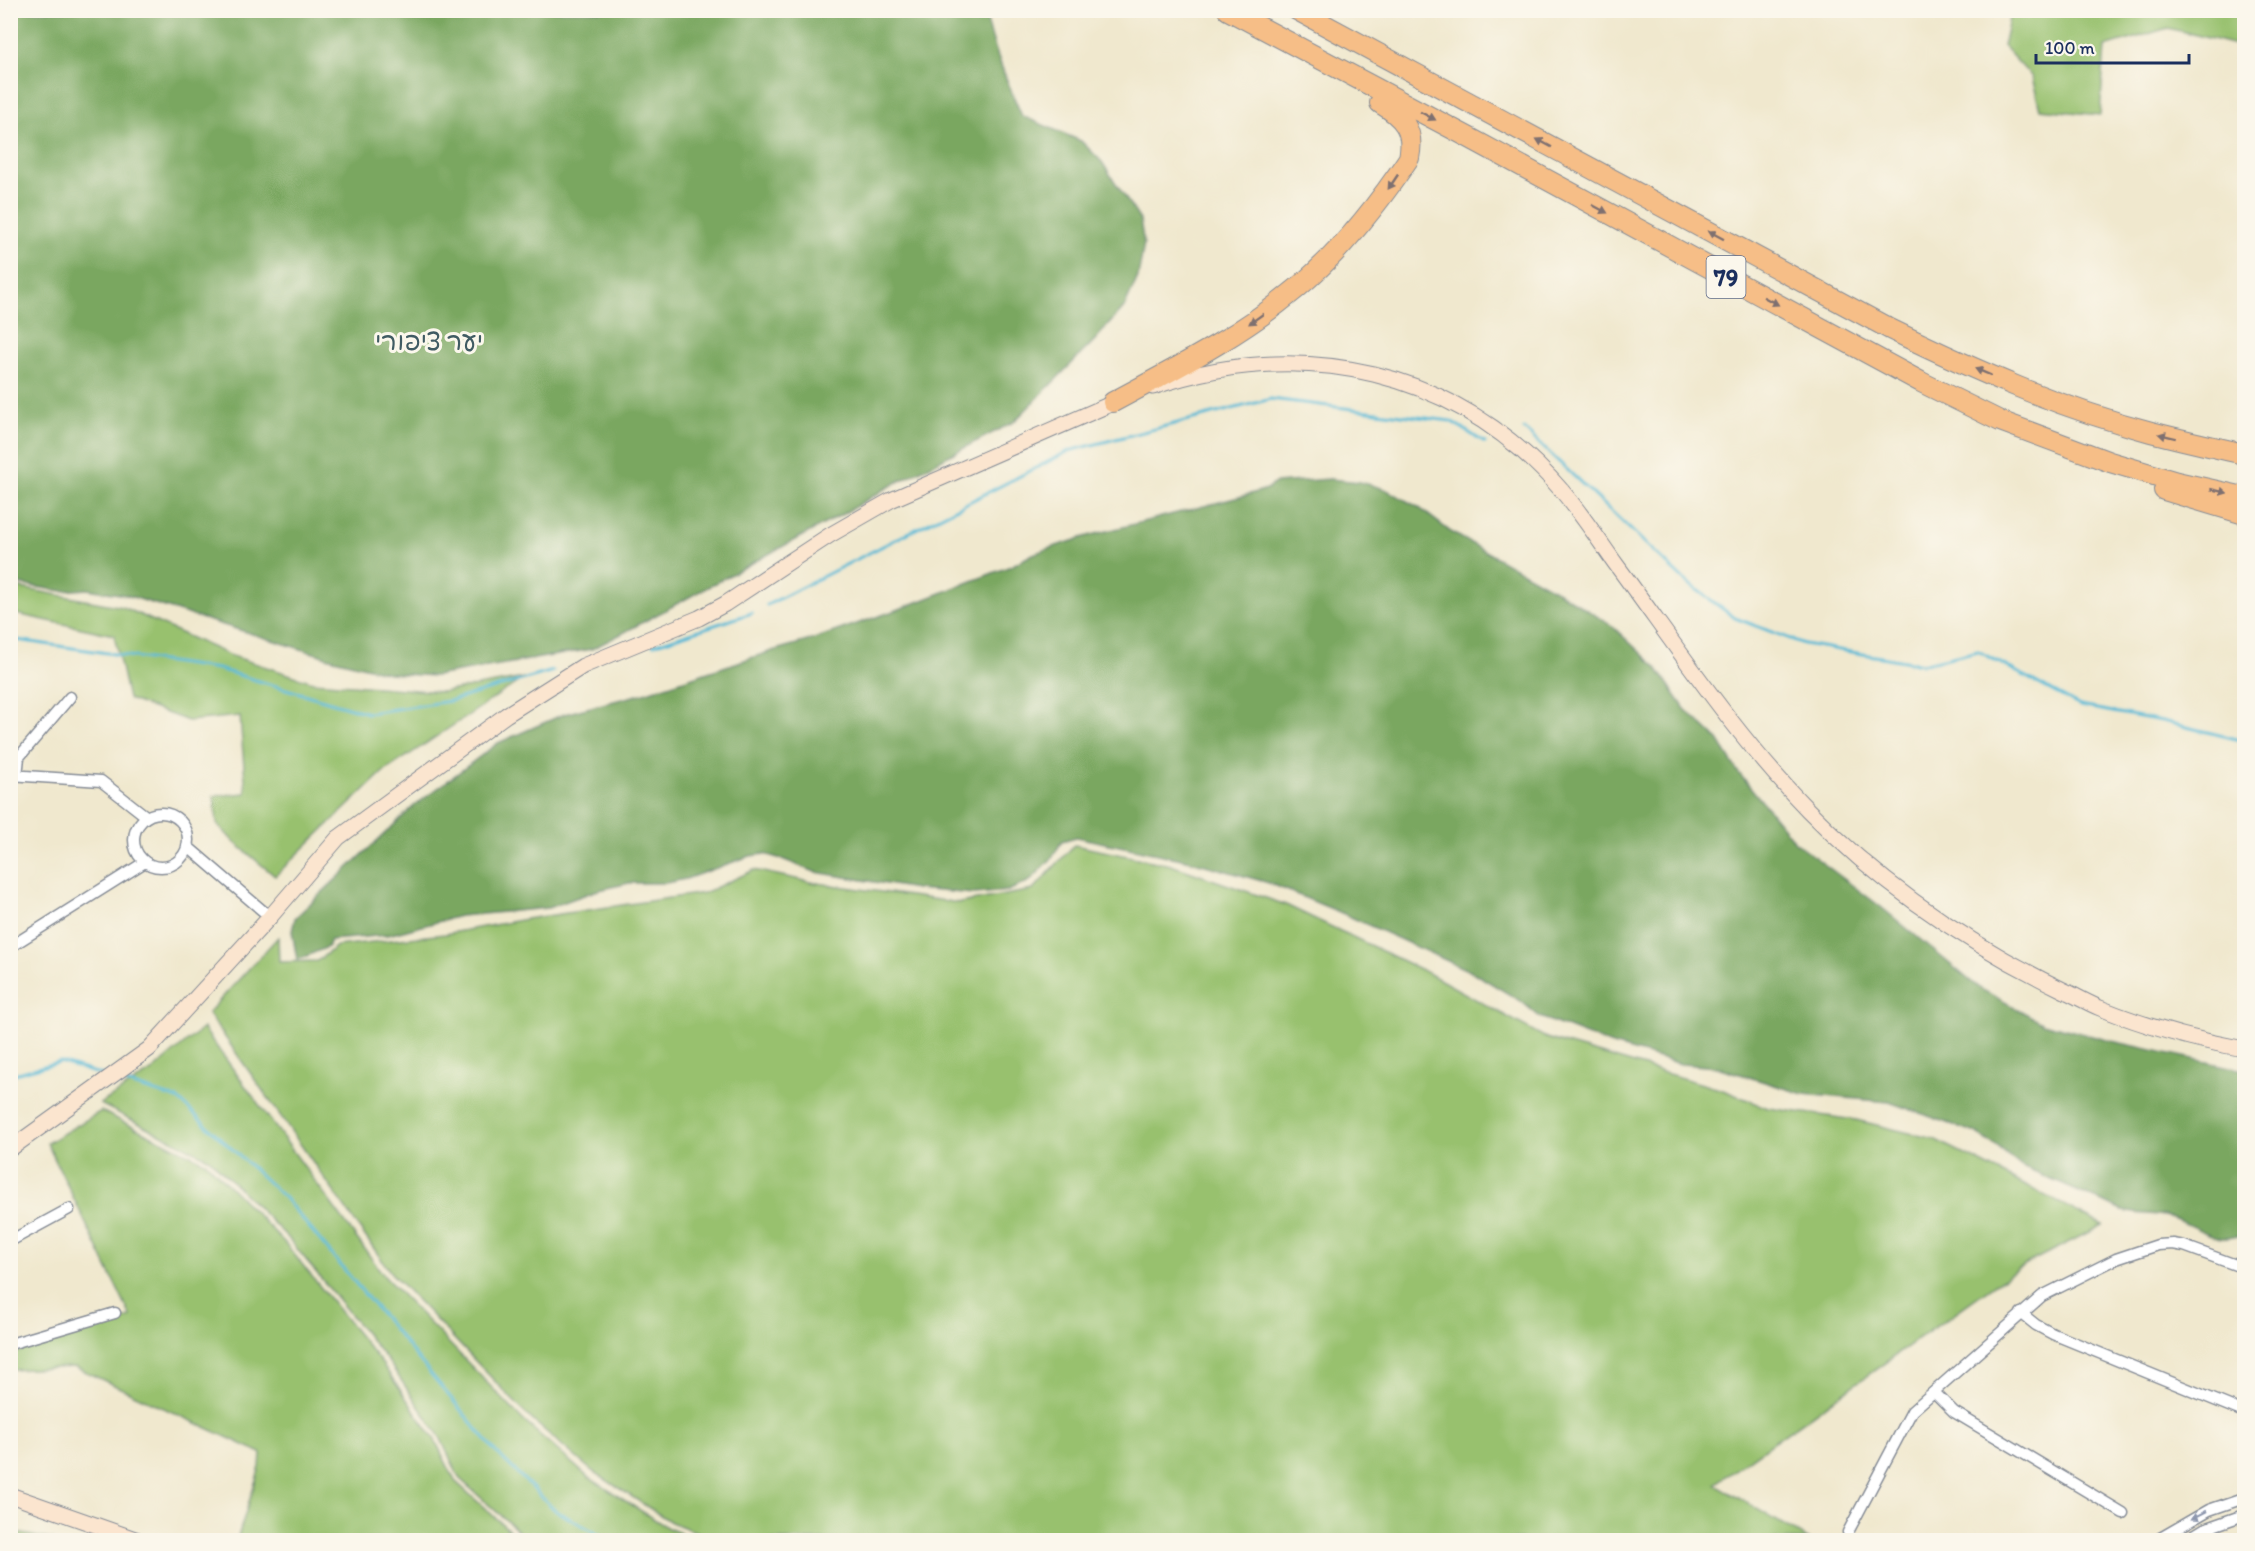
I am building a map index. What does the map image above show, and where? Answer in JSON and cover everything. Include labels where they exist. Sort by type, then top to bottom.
[{"type":"highway","name":"79","points":[[1298,10],[1890,329],[1953,360],[2060,403],[2149,431],[2244,454]]},
{"type":"highway","name":"79","points":[[1231,12],[1921,382],[2001,421],[2045,439],[2177,482],[2244,497]]},
{"type":"highway","points":[[1113,402],[1239,331],[1298,288],[1367,217],[1409,158],[1410,135],[1396,112],[1231,12]]},
{"type":"highway","points":[[1921,382],[2005,432],[2059,454],[2195,501],[2244,514]]},
{"type":"main road","points":[[10,1149],[149,1049],[270,917],[338,838],[506,715],[584,666],[699,618],[725,604],[830,535],[891,500],[1113,402],[1157,386],[1232,367],[1265,363],[1310,363],[1366,372],[1418,387],[1459,407],[1515,444],[1562,491],[1748,744],[1810,812],[1849,849],[1896,888],[1943,922],[2003,960],[2097,1007],[2158,1029],[2244,1049]]},
{"type":"main road","points":[[10,1495],[138,1540]]},
{"type":"street","points":[[70,697],[19,757],[14,776],[101,781],[147,817]]},
{"type":"street","points":[[165,814],[180,822],[185,829],[187,846],[178,861],[170,866],[162,867],[145,862],[135,848],[134,839],[136,830],[147,817],[165,814]]},
{"type":"street","points":[[187,846],[270,917]]},
{"type":"street","points":[[10,947],[145,862]]},
{"type":"street","points":[[10,1241],[69,1209]]},
{"type":"street","points":[[1848,1532],[1907,1418],[2042,1296],[2116,1259],[2158,1245],[2184,1246],[2244,1268]]},
{"type":"street","points":[[10,1344],[115,1313]]},
{"type":"street","points":[[2021,1313],[2036,1325],[2053,1334],[2244,1412]]},
{"type":"street","points":[[1934,1392],[1954,1412],[2123,1513]]},
{"type":"street","points":[[2157,1540],[2209,1510],[2244,1498]]},
{"type":"street","points":[[2186,1540],[2204,1529],[2244,1515]]},
{"type":"green space","points":[[2011,10],[2244,11],[2244,45],[2168,28],[2105,47],[2100,115],[2040,109],[2032,77],[2003,46]]},
{"type":"green space","name":"יער ציפורי","points":[[10,11],[985,11],[1001,65],[1022,116],[1081,141],[1102,162],[1140,220],[1144,244],[1138,277],[1125,306],[1096,339],[1014,422],[894,484],[623,633],[592,649],[435,676],[389,673],[330,658],[126,595],[87,589],[62,591],[11,583]]},
{"type":"green space","points":[[1330,479],[1360,482],[1385,489],[1418,507],[1451,532],[1560,593],[1611,625],[1657,668],[1685,709],[1718,740],[1738,772],[1795,842],[1881,907],[1979,988],[2043,1023],[2107,1040],[2244,1070],[2244,1235],[2221,1238],[2169,1217],[2123,1211],[2022,1167],[1976,1133],[1889,1102],[1803,1094],[1717,1067],[1681,1064],[1612,1045],[1540,1017],[1522,1002],[1474,973],[1269,883],[1191,861],[1076,837],[1062,841],[1052,858],[1030,881],[1008,891],[974,894],[916,889],[815,872],[764,854],[750,856],[686,879],[666,883],[629,883],[595,891],[548,908],[460,916],[388,935],[331,940],[328,947],[297,960],[292,931],[295,918],[414,806],[498,743],[564,714],[641,694],[814,639],[902,608],[1011,566],[1033,554],[1053,547],[1243,496],[1267,489],[1275,483]]},
{"type":"green space","points":[[10,586],[123,607],[229,655],[313,682],[442,692],[524,678],[382,773],[275,876],[234,842],[217,824],[214,796],[246,793],[240,716],[188,721],[128,699],[114,635],[11,613]]},
{"type":"green space","points":[[1074,845],[1171,865],[1286,905],[1428,973],[1546,1038],[1723,1090],[1768,1108],[1856,1120],[1934,1139],[2103,1225],[2018,1268],[1715,1484],[1809,1540],[717,1540],[671,1522],[592,1471],[530,1418],[391,1273],[208,1013],[278,937],[279,962],[317,961],[337,946],[445,934],[526,919],[704,893],[754,870],[810,882],[960,903],[1033,890]]},
{"type":"green space","points":[[203,1028],[385,1277],[525,1422],[588,1477],[668,1528],[699,1540],[528,1540],[459,1478],[440,1437],[388,1361],[289,1239],[210,1159],[100,1104],[153,1070]]},
{"type":"green space","points":[[101,1111],[207,1163],[285,1243],[383,1365],[435,1440],[455,1481],[520,1540],[237,1540],[260,1467],[261,1453],[75,1367],[11,1370],[11,1354],[131,1317],[47,1143]]},
{"type":"green space","points":[[11,1532],[54,1540],[11,1540]]},
{"type":"waterway","points":[[767,605],[1069,451],[1271,399],[1451,421],[1485,443]]},
{"type":"waterway","points":[[1524,429],[1685,581],[1735,618],[1804,644],[1922,664],[1978,651],[2080,706],[2162,721],[2244,741]]},
{"type":"waterway","points":[[653,645],[752,613]]},
{"type":"waterway","points":[[10,639],[218,669],[368,713],[450,701],[553,671]]},
{"type":"waterway","points":[[10,1075],[60,1062],[102,1075]]},
{"type":"waterway","points":[[117,1080],[178,1099],[284,1197],[494,1450],[556,1511],[609,1540]]}]
